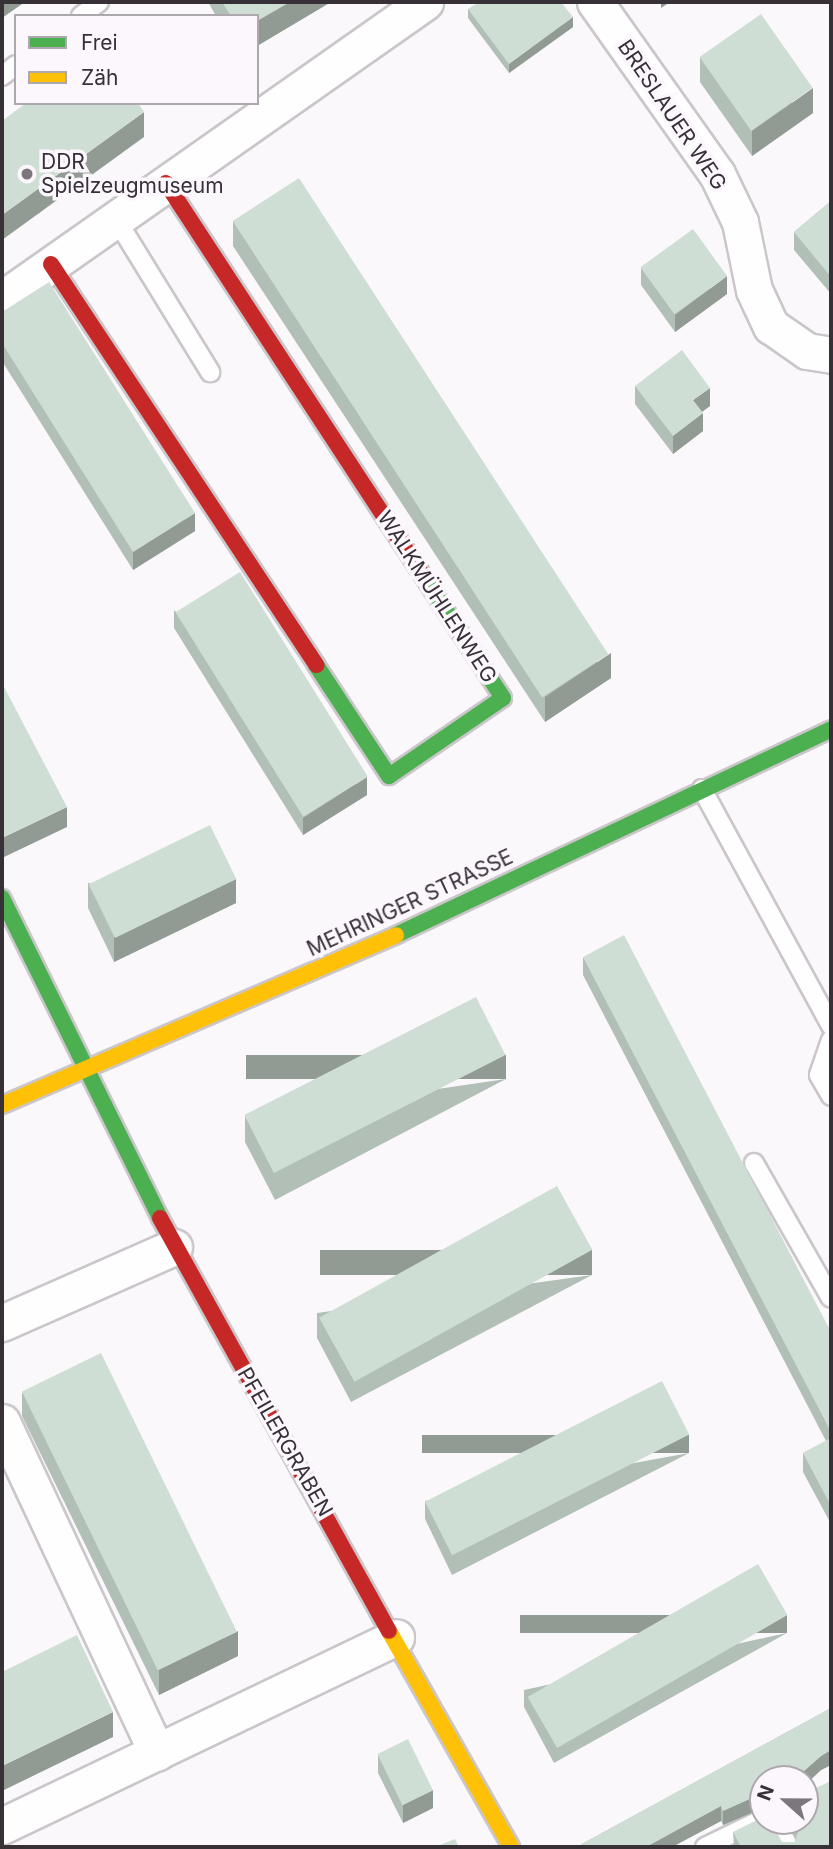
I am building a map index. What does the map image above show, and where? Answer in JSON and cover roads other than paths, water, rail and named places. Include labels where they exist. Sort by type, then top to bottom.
[{"type":"street","points":[[2,299],[425,2]]},
{"type":"street","name":"BRESLAUER WEG","points":[[595,2],[717,174],[740,222],[754,290],[771,326],[807,351],[831,355]]},
{"type":"street","name":"WALKMÜHLENWEG","points":[[51,264],[389,776],[503,698],[166,183]]},
{"type":"street","name":"MEHRINGER STRASSE","points":[[2,1105],[359,953],[831,729]]},
{"type":"street","name":"PFEILERGRABEN","points":[[2,898],[89,1067],[174,1247],[396,1637],[511,1847]]},
{"type":"street","points":[[2,1323],[174,1247]]},
{"type":"street","points":[[2,1422],[158,1753]]},
{"type":"street","points":[[2,1826],[396,1637]]},
{"type":"lane","points":[[83,14],[99,2]]},
{"type":"lane","points":[[116,219],[210,372]]},
{"type":"lane","points":[[702,789],[831,1026]]},
{"type":"lane","points":[[831,1041],[819,1074],[831,1097]]},
{"type":"lane","points":[[754,1163],[831,1298]]},
{"type":"lane","points":[[705,1847],[749,1826]]},
{"type":"place","name":"DDR Spielzeugmuseum","points":[[27,174]]}]
